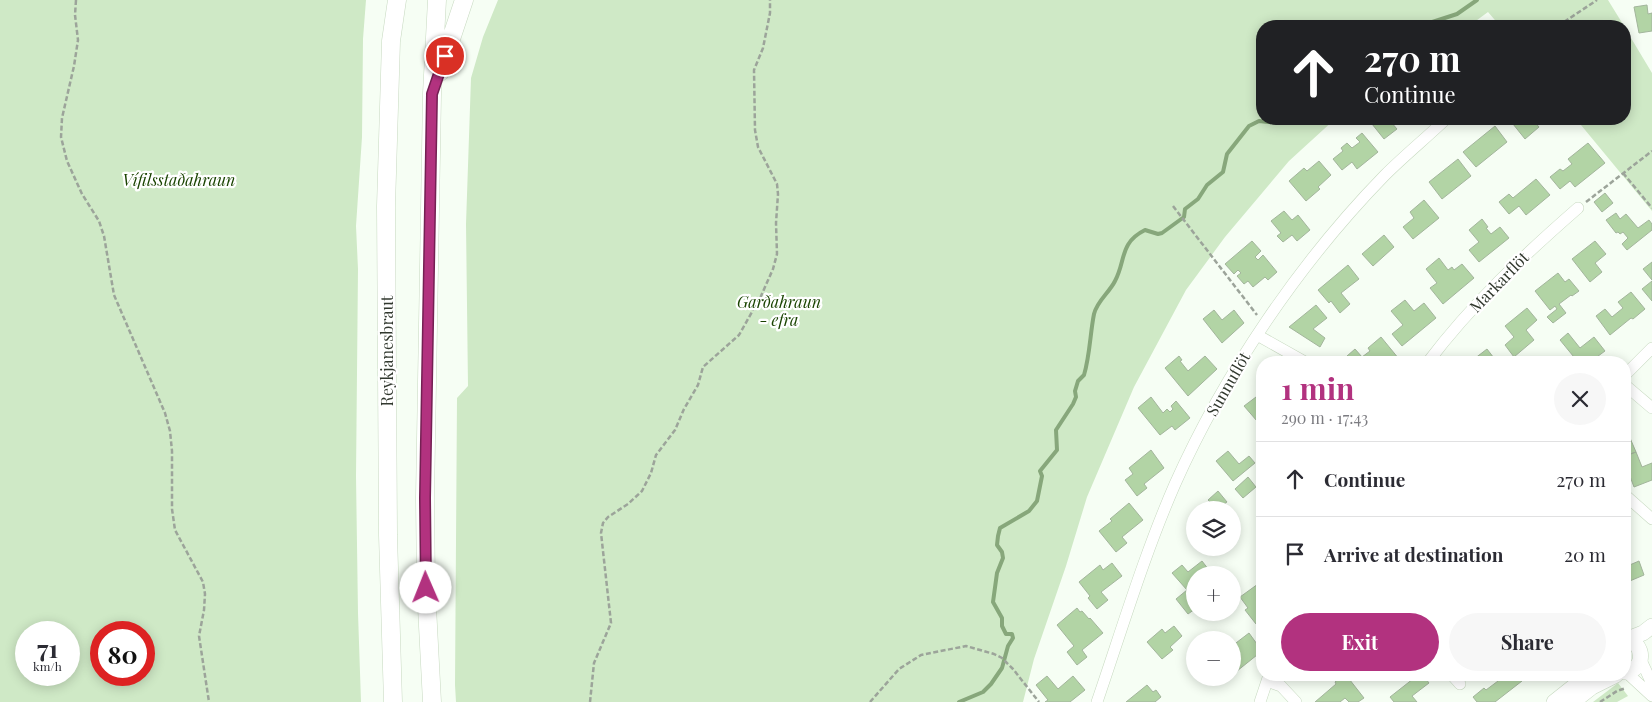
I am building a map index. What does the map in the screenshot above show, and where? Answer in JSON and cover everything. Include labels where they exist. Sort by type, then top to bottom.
[{"type":"highway","points":[[387,0],[392,41]]},
{"type":"highway","name":"Reykjanesbraut","points":[[393,702],[389,603],[386,206],[392,41],[397,0]]},
{"type":"highway","points":[[432,702],[426,588],[425,498],[432,94],[437,0]]},
{"type":"highway","points":[[432,94],[464,0]]},
{"type":"main road","points":[[1631,638],[1643,633],[1652,626]]},
{"type":"main road","points":[[1631,670],[1635,669],[1652,640]]},
{"type":"main road","points":[[1631,642],[1640,649],[1641,658]]},
{"type":"main road","points":[[1554,702],[1580,681]]},
{"type":"main road","points":[[1573,702],[1592,687],[1605,681]]},
{"type":"street","name":"Sunnuflöt","points":[[1097,702],[1143,565],[1175,484],[1224,388],[1257,335],[1303,271],[1353,210],[1385,175],[1439,125]]},
{"type":"street","name":"Markarflöt","points":[[1432,356],[1448,335],[1515,263],[1578,208]]},
{"type":"street","points":[[1257,335],[1294,356]]},
{"type":"street","points":[[1631,369],[1652,348]]},
{"type":"street","points":[[1631,390],[1652,408]]},
{"type":"street","points":[[1631,501],[1652,519]]},
{"type":"street","points":[[1641,658],[1652,684]]},
{"type":"street","points":[[1631,680],[1652,696]]},
{"type":"street","points":[[1260,702],[1267,681]]},
{"type":"street","points":[[1273,681],[1281,686],[1296,702]]},
{"type":"street","points":[[1457,681],[1460,684]]},
{"type":"path","points":[[76,0],[75,15],[78,40],[62,118],[61,137],[67,162],[82,194],[99,221],[104,236],[114,295],[165,413],[170,431],[173,464],[172,508],[175,530],[203,582],[205,594],[199,636],[209,702]]},
{"type":"path","points":[[590,702],[594,663],[611,623],[601,533],[603,523],[642,491],[651,473],[656,455],[675,430],[684,409],[698,385],[703,367],[739,335],[774,269],[777,254],[777,184],[758,147],[755,130],[754,70],[763,48],[770,12],[770,0]]},
{"type":"path","points":[[1567,20],[1597,0]]},
{"type":"path","points":[[1578,208],[1652,151]]},
{"type":"path","points":[[1623,173],[1652,208]]},
{"type":"path","points":[[1172,206],[1257,315],[1266,322]]},
{"type":"path","points":[[870,702],[900,669],[921,655],[966,646],[1002,658],[1039,702]]},
{"type":"green space","name":"Vífilsstaðahraun","points":[[0,0],[366,0],[363,39],[362,137],[356,226],[358,269],[356,476],[361,702],[0,702]]},
{"type":"green space","name":"Garðahraun - efra","points":[[498,0],[1608,0],[1620,20],[1495,20],[1488,12],[1477,20],[1256,20],[1256,125],[1328,125],[1289,161],[1225,237],[1186,290],[1134,387],[1087,497],[1034,659],[1023,702],[456,702],[457,398],[468,386],[466,224],[471,78],[483,37]]},
{"type":"green space","points":[[1631,38],[1652,73],[1652,211],[1581,125],[1631,125]]},
{"type":"green space","points":[[1618,683],[1628,696],[1617,702],[1593,702]]},
{"type":"building","points":[[1647,5],[1648,14],[1652,13],[1652,31],[1639,33],[1634,7]]},
{"type":"building","points":[[1373,125],[1394,125],[1397,129],[1384,139]]},
{"type":"building","points":[[1514,125],[1537,125],[1539,127],[1525,139]]},
{"type":"building","points":[[1495,126],[1507,142],[1476,167],[1463,152]]},
{"type":"building","points":[[1362,133],[1378,152],[1357,169],[1352,162],[1342,170],[1333,159],[1343,151],[1341,148],[1347,143],[1352,148],[1360,142],[1356,138]]},
{"type":"building","points":[[1588,143],[1605,163],[1575,187],[1570,181],[1560,189],[1550,177],[1560,169],[1563,171],[1572,164],[1568,159]]},
{"type":"building","points":[[1458,159],[1471,176],[1442,199],[1429,182]]},
{"type":"building","points":[[1319,161],[1331,175],[1318,187],[1320,189],[1306,201],[1289,181],[1304,168],[1307,171]]},
{"type":"building","points":[[1536,179],[1550,195],[1526,215],[1519,206],[1509,214],[1499,202],[1509,194],[1513,198]]},
{"type":"building","points":[[1605,193],[1613,203],[1602,212],[1594,202]]},
{"type":"building","points":[[1424,200],[1439,218],[1413,239],[1403,227],[1414,218],[1410,212]]},
{"type":"building","points":[[1284,211],[1292,220],[1298,215],[1310,230],[1297,241],[1292,235],[1283,242],[1277,236],[1281,233],[1271,221]]},
{"type":"building","points":[[1616,213],[1620,219],[1626,214],[1638,228],[1649,220],[1652,224],[1652,230],[1627,250],[1622,244],[1628,238],[1623,232],[1620,234],[1616,233],[1606,220]]},
{"type":"building","points":[[1482,219],[1491,234],[1500,227],[1509,238],[1479,262],[1469,250],[1479,242],[1469,230]]},
{"type":"building","points":[[1384,235],[1394,247],[1373,266],[1362,254]]},
{"type":"building","points":[[1252,241],[1261,251],[1255,257],[1258,260],[1263,255],[1277,272],[1268,280],[1265,277],[1253,287],[1248,281],[1244,284],[1237,276],[1241,273],[1238,270],[1234,274],[1225,264]]},
{"type":"building","points":[[1595,241],[1606,254],[1595,263],[1602,272],[1590,282],[1572,259]]},
{"type":"building","points":[[1439,258],[1448,270],[1452,267],[1454,270],[1462,264],[1474,278],[1443,304],[1430,288],[1437,283],[1426,269]]},
{"type":"building","points":[[1652,262],[1652,280],[1643,269]]},
{"type":"building","points":[[1348,265],[1359,279],[1341,293],[1350,304],[1340,313],[1331,301],[1329,303],[1318,290]]},
{"type":"building","points":[[1558,273],[1565,282],[1569,279],[1579,291],[1559,304],[1566,313],[1553,323],[1547,317],[1557,309],[1555,306],[1550,310],[1535,291]]},
{"type":"building","points":[[1652,281],[1652,301],[1642,289]]},
{"type":"building","points":[[1631,292],[1645,309],[1610,335],[1596,316],[1605,309],[1612,317],[1623,308],[1618,302]]},
{"type":"building","points":[[1405,300],[1414,311],[1424,303],[1436,318],[1402,346],[1392,334],[1403,325],[1391,311]]},
{"type":"building","points":[[1316,305],[1327,318],[1313,329],[1325,338],[1320,347],[1289,327]]},
{"type":"building","points":[[1527,308],[1537,320],[1526,330],[1534,340],[1515,356],[1505,345],[1514,337],[1505,326]]},
{"type":"building","points":[[1214,310],[1222,320],[1234,310],[1244,323],[1222,343],[1203,319]]},
{"type":"building","points":[[1568,333],[1580,348],[1594,337],[1605,351],[1598,356],[1573,356],[1560,340]]},
{"type":"building","points":[[1381,337],[1397,356],[1363,356],[1370,351],[1368,348]]},
{"type":"building","points":[[1355,349],[1361,356],[1347,356]]},
{"type":"building","points":[[1487,349],[1492,356],[1478,356]]},
{"type":"building","points":[[1179,356],[1182,360],[1180,361],[1188,371],[1205,356],[1217,369],[1188,396],[1165,368]]},
{"type":"building","points":[[1151,397],[1163,413],[1167,409],[1170,412],[1173,409],[1171,406],[1176,401],[1190,418],[1175,430],[1172,426],[1160,435],[1138,408]]},
{"type":"building","points":[[1256,397],[1256,420],[1244,406]]},
{"type":"building","points":[[1631,440],[1636,452],[1631,454]]},
{"type":"building","points":[[1151,450],[1164,468],[1144,484],[1147,488],[1137,496],[1125,480],[1133,474],[1129,468]]},
{"type":"building","points":[[1228,451],[1239,464],[1249,456],[1255,463],[1233,481],[1216,461]]},
{"type":"building","points":[[1636,452],[1642,467],[1652,463],[1652,480],[1634,487],[1631,479],[1631,454]]},
{"type":"building","points":[[1248,477],[1256,487],[1243,498],[1235,489]]},
{"type":"building","points":[[1218,491],[1226,501],[1209,501]]},
{"type":"building","points":[[1129,503],[1143,520],[1122,537],[1127,543],[1116,552],[1099,531],[1112,521],[1110,519]]},
{"type":"building","points":[[1202,561],[1206,566],[1196,566]]},
{"type":"building","points":[[1639,561],[1644,575],[1631,580],[1631,564]]},
{"type":"building","points":[[1112,563],[1122,576],[1101,592],[1108,600],[1097,609],[1079,582],[1100,565],[1103,570]]},
{"type":"building","points":[[1182,565],[1186,570],[1186,589],[1172,573]]},
{"type":"building","points":[[1256,585],[1256,624],[1245,610],[1248,608],[1241,596]]},
{"type":"building","points":[[1186,591],[1186,612],[1176,599]]},
{"type":"building","points":[[1077,608],[1090,618],[1103,633],[1082,650],[1087,657],[1077,665],[1067,652],[1074,646],[1057,625]]},
{"type":"building","points":[[1174,626],[1182,636],[1170,647],[1173,650],[1162,659],[1147,642],[1162,629],[1165,633]]},
{"type":"building","points":[[1249,633],[1256,643],[1256,656],[1241,668],[1241,639]]},
{"type":"building","points":[[1047,676],[1058,689],[1073,676],[1085,690],[1070,702],[1045,702],[1048,700],[1036,685]]},
{"type":"building","points":[[1351,681],[1364,698],[1358,702],[1349,702],[1345,698],[1340,702],[1315,702],[1336,684],[1335,682]]},
{"type":"building","points":[[1410,681],[1428,681],[1429,683],[1412,696],[1417,702],[1394,702],[1390,697]]},
{"type":"building","points":[[1498,681],[1522,681],[1495,702],[1477,702],[1473,697],[1484,688],[1486,690]]},
{"type":"building","points":[[1147,685],[1153,692],[1156,690],[1161,697],[1155,702],[1126,702]]},
{"type":"waterway","points":[[1438,20],[1457,14],[1477,0]]},
{"type":"waterway","points":[[959,702],[983,692],[1002,668],[1008,646],[1013,638],[1012,634],[1006,634],[1002,626],[1002,618],[993,602],[997,573],[1003,558],[1002,552],[997,545],[1000,528],[1029,511],[1037,501],[1042,476],[1040,471],[1057,450],[1056,430],[1073,404],[1078,381],[1084,375],[1088,360],[1094,314],[1100,301],[1115,281],[1127,247],[1137,235],[1145,230],[1158,234],[1162,233],[1184,217],[1185,209],[1198,199],[1207,185],[1223,172],[1227,154],[1249,126],[1256,122]]},
{"type":"route","points":[[426,588],[425,498],[432,94],[445,56]]}]
